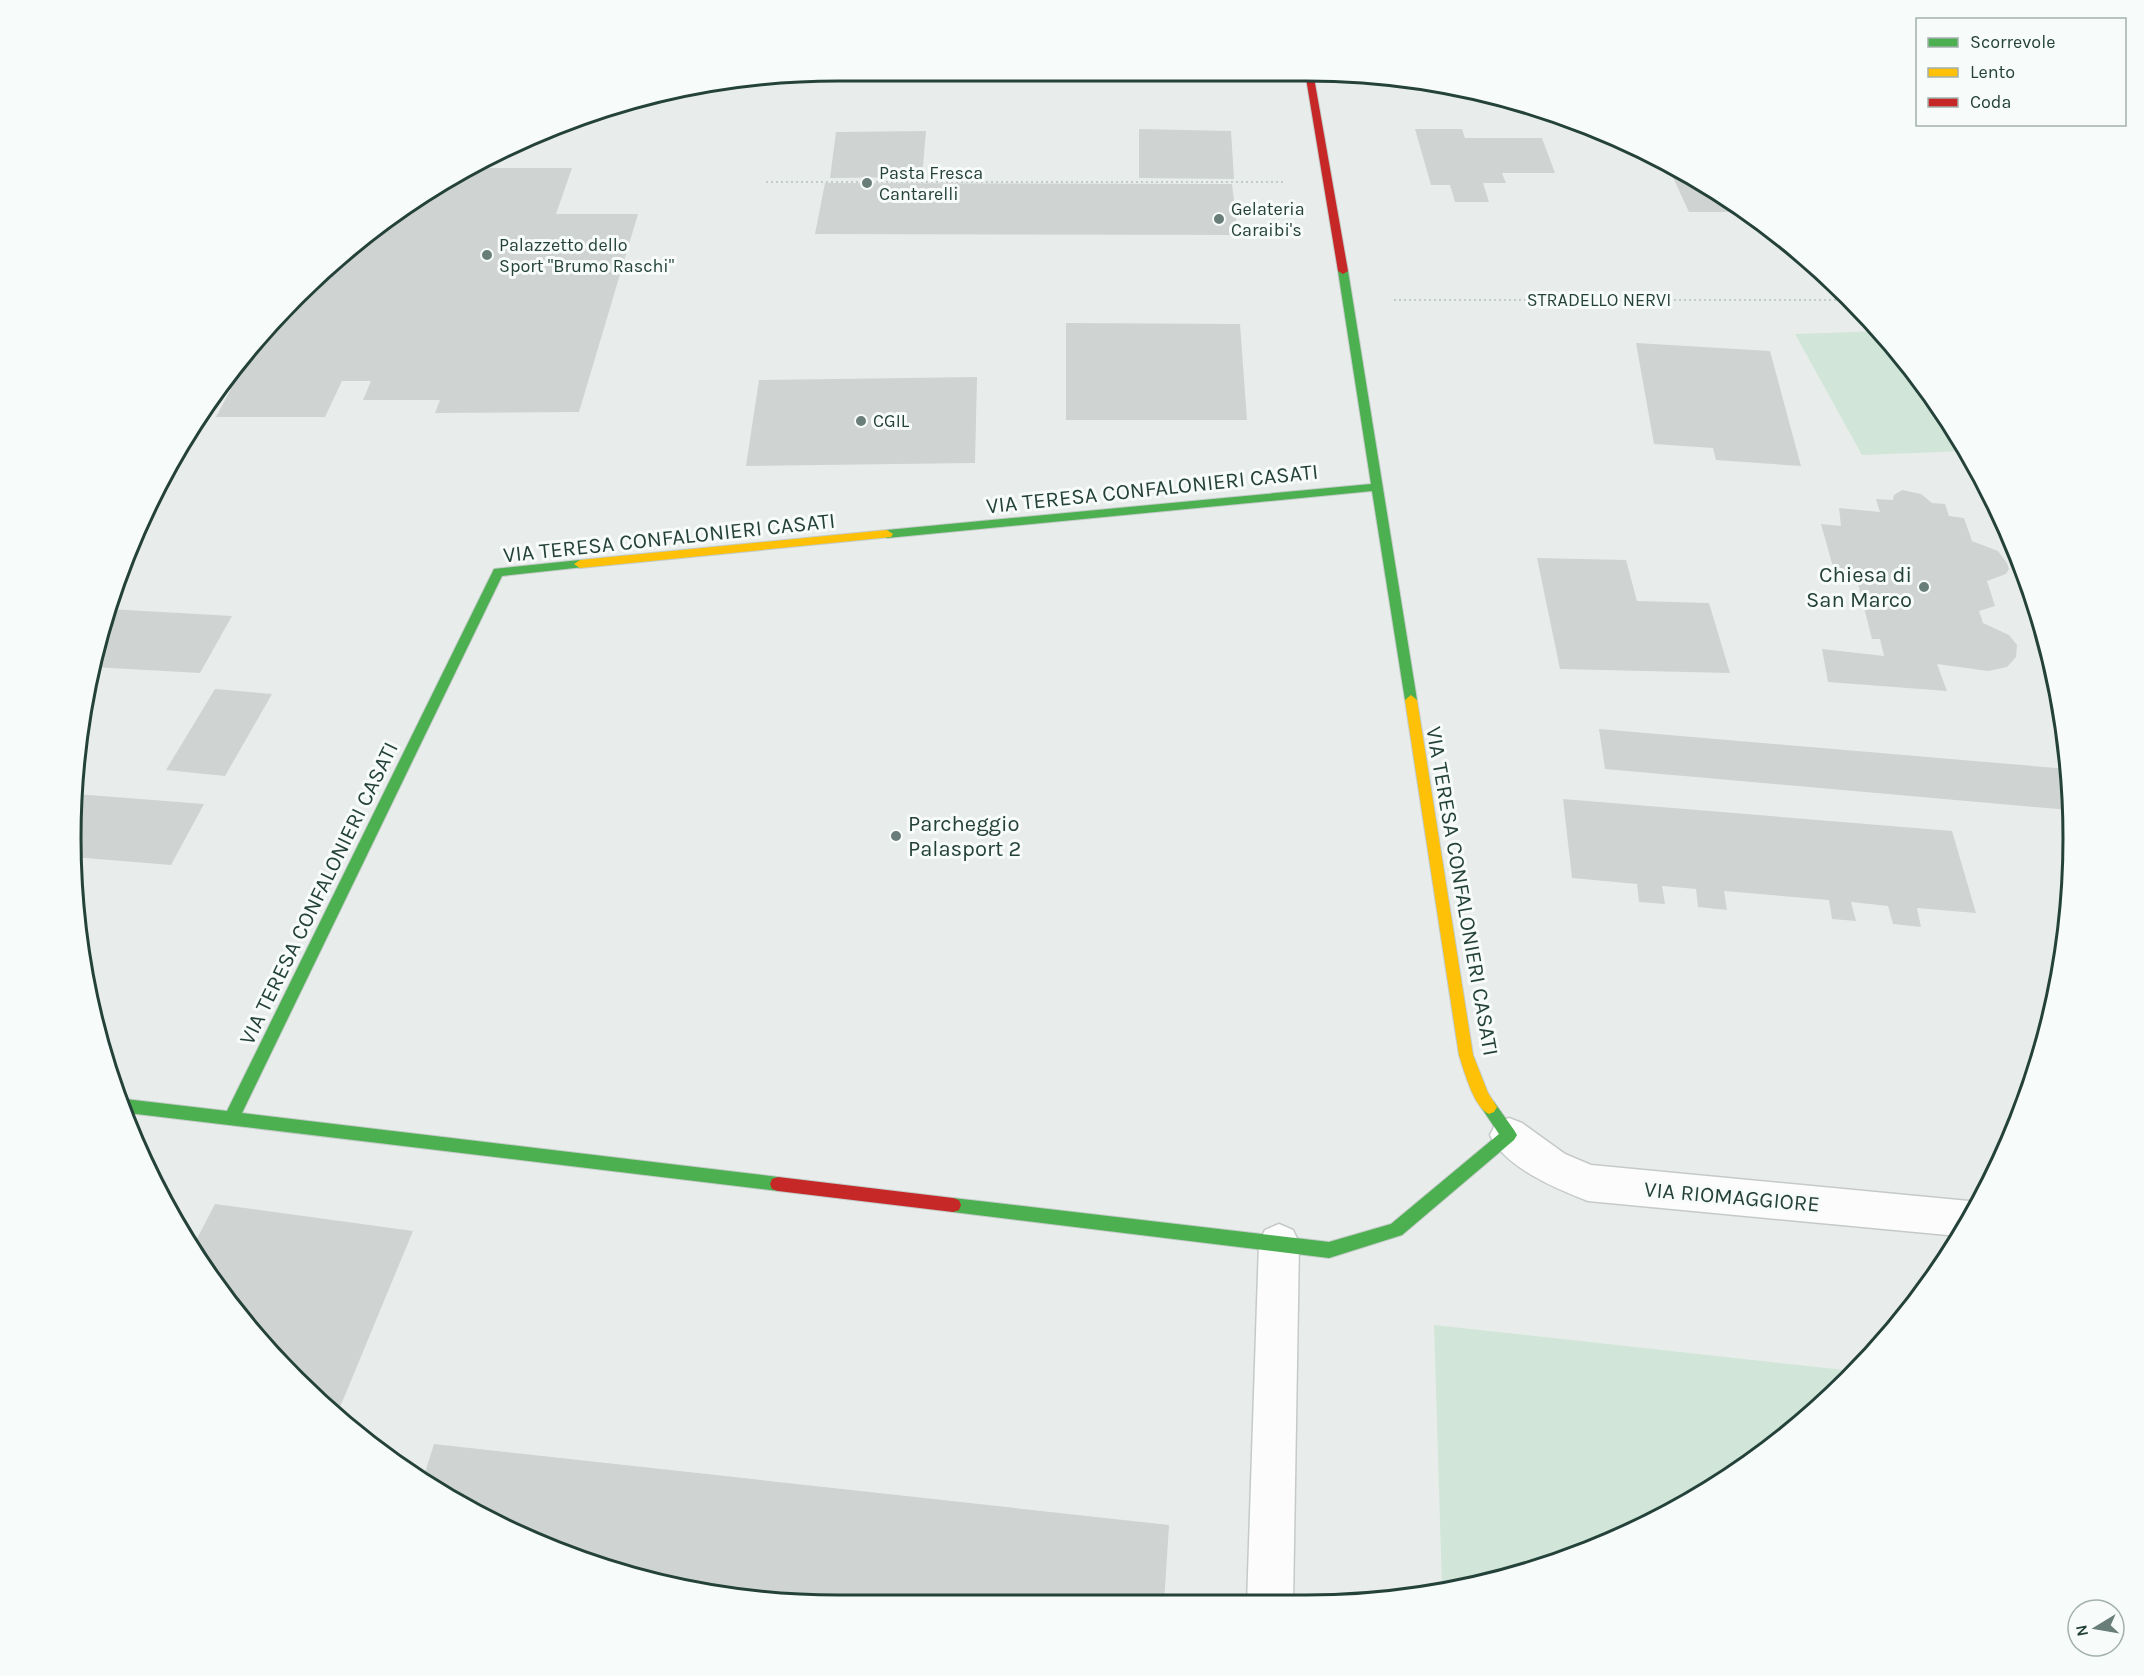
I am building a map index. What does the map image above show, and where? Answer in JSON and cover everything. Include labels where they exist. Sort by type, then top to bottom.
[{"type":"street","name":"VIA TERESA CONFALONIERI CASATI","points":[[1311,81],[1348,300],[1466,1055],[1482,1097],[1509,1135]]},
{"type":"street","name":"VIA TERESA CONFALONIERI CASATI","points":[[232,1118],[498,572],[1376,487]]},
{"type":"street","points":[[131,1107],[1329,1250],[1396,1230],[1509,1135]]},
{"type":"street","name":"VIA RIOMAGGIORE","points":[[1509,1135],[1551,1166],[1588,1183],[1961,1218]]},
{"type":"street","points":[[1270,1595],[1279,1243]]},
{"type":"path","points":[[766,182],[1284,182]]},
{"type":"path","name":"STRADELLO NERVI","points":[[1348,300],[1838,300]]},
{"type":"green space","points":[[1868,331],[1907,377],[1957,451],[1862,455],[1795,334]]},
{"type":"green space","points":[[1434,1325],[1844,1370],[1767,1439],[1684,1494],[1641,1517],[1549,1555],[1502,1569],[1442,1582]]},
{"type":"building","points":[[1139,129],[1231,131],[1234,179],[1139,178]]},
{"type":"building","points":[[1415,129],[1462,129],[1465,138],[1542,138],[1555,173],[1502,173],[1506,183],[1483,183],[1489,202],[1455,202],[1450,185],[1431,185]]},
{"type":"building","points":[[926,131],[922,177],[830,178],[836,132]]},
{"type":"building","name":"Palazzetto dello Sport \"Brumo Raschi\"","points":[[486,168],[572,168],[556,214],[638,214],[579,412],[435,413],[440,400],[363,400],[371,381],[342,381],[325,417],[216,417],[231,389],[229,389],[237,377],[269,339],[339,269],[377,237],[417,209]]},
{"type":"building","points":[[1672,176],[1731,212],[1689,212]]},
{"type":"building","points":[[825,183],[1232,184],[1238,235],[815,234]]},
{"type":"building","points":[[1066,323],[1240,324],[1247,420],[1066,420]]},
{"type":"building","points":[[1636,343],[1770,351],[1801,466],[1716,460],[1713,448],[1654,444]]},
{"type":"building","points":[[977,377],[975,463],[746,466],[759,380]]},
{"type":"building","name":"Chiesa di San Marco","points":[[1902,490],[1921,494],[1932,503],[1945,504],[1949,516],[1964,518],[1972,541],[1998,551],[2009,569],[2006,574],[1987,581],[1995,606],[1979,611],[1983,623],[2009,635],[2017,645],[2016,657],[2007,667],[1988,671],[1937,664],[1947,691],[1828,682],[1822,649],[1884,656],[1880,639],[1872,639],[1856,576],[1835,574],[1821,524],[1841,526],[1839,508],[1880,512],[1876,499],[1893,500],[1894,495]]},
{"type":"building","points":[[1537,558],[1626,560],[1637,601],[1709,603],[1730,673],[1560,669]]},
{"type":"building","points":[[117,609],[232,616],[200,673],[101,667]]},
{"type":"building","points":[[215,689],[272,694],[225,776],[166,770]]},
{"type":"building","points":[[1599,729],[2059,768],[2062,809],[1605,769]]},
{"type":"building","points":[[83,795],[204,804],[171,865],[82,858]]},
{"type":"building","points":[[1563,799],[1952,831],[1976,913],[1917,908],[1921,927],[1893,924],[1888,906],[1851,902],[1856,921],[1832,919],[1829,900],[1724,891],[1727,910],[1698,907],[1696,889],[1662,886],[1665,904],[1639,902],[1637,884],[1572,878]]},
{"type":"building","points":[[215,1204],[413,1231],[340,1408],[269,1337],[237,1299],[197,1239]]},
{"type":"building","points":[[434,1444],[1169,1525],[1165,1595],[838,1595],[739,1589],[642,1569],[595,1555],[503,1517],[459,1494],[425,1472]]},
{"type":"traffic: fast","points":[[1343,271],[1411,700]]},
{"type":"traffic: fast","points":[[887,534],[1376,487]]},
{"type":"traffic: fast","points":[[232,1118],[498,572],[580,564]]},
{"type":"traffic: fast","points":[[131,1107],[778,1184]]},
{"type":"traffic: fast","points":[[953,1205],[1329,1250],[1396,1230],[1509,1135],[1489,1107]]},
{"type":"traffic: slow","points":[[580,564],[887,534]]},
{"type":"traffic: slow","points":[[1411,700],[1466,1055],[1482,1097],[1489,1107]]},
{"type":"traffic: jam","points":[[1311,81],[1343,271]]},
{"type":"traffic: jam","points":[[778,1184],[953,1205]]},
{"type":"place","name":"Pasta Fresca Cantarelli","points":[[867,183]]},
{"type":"place","name":"Gelateria Caraibi's","points":[[1219,219]]},
{"type":"place","name":"Palazzetto dello Sport \"Brumo Raschi\"","points":[[487,255]]},
{"type":"place","name":"CGIL","points":[[861,421]]},
{"type":"place","name":"Chiesa di San Marco","points":[[1924,587]]},
{"type":"place","name":"Parcheggio Palasport 2","points":[[896,836]]}]
